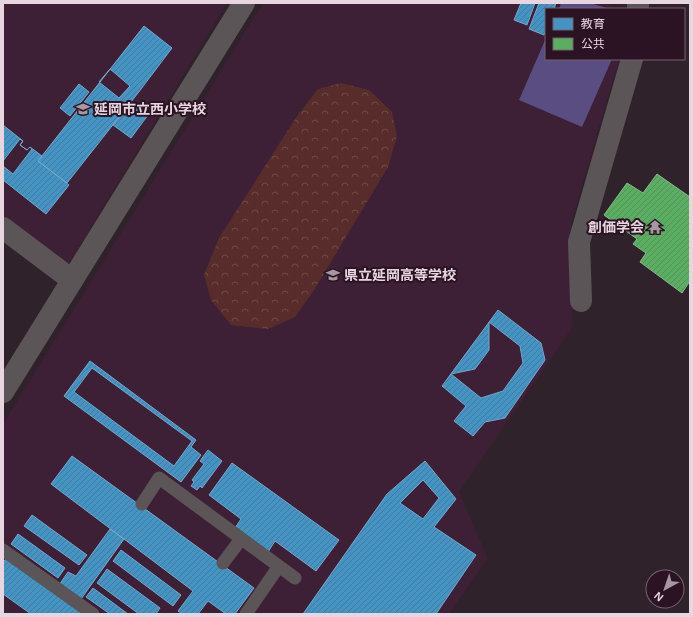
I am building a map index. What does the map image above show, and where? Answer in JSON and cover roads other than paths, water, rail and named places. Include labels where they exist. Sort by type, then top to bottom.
[{"type":"street","points":[[3,392],[244,3]]},
{"type":"street","points":[[581,301],[579,242],[632,60]]},
{"type":"street","points":[[3,228],[72,280]]},
{"type":"lane","points":[[142,504],[159,478],[295,578]]},
{"type":"lane","points":[[223,563],[242,539]]},
{"type":"lane","points":[[3,550],[93,614]]},
{"type":"lane","points":[[246,614],[279,566]]},
{"type":"place","name":"延岡市立西小学校","points":[[83,109]]},
{"type":"place","name":"創価学会","points":[[655,227]]},
{"type":"place","name":"県立延岡高等学校","points":[[333,275]]}]
